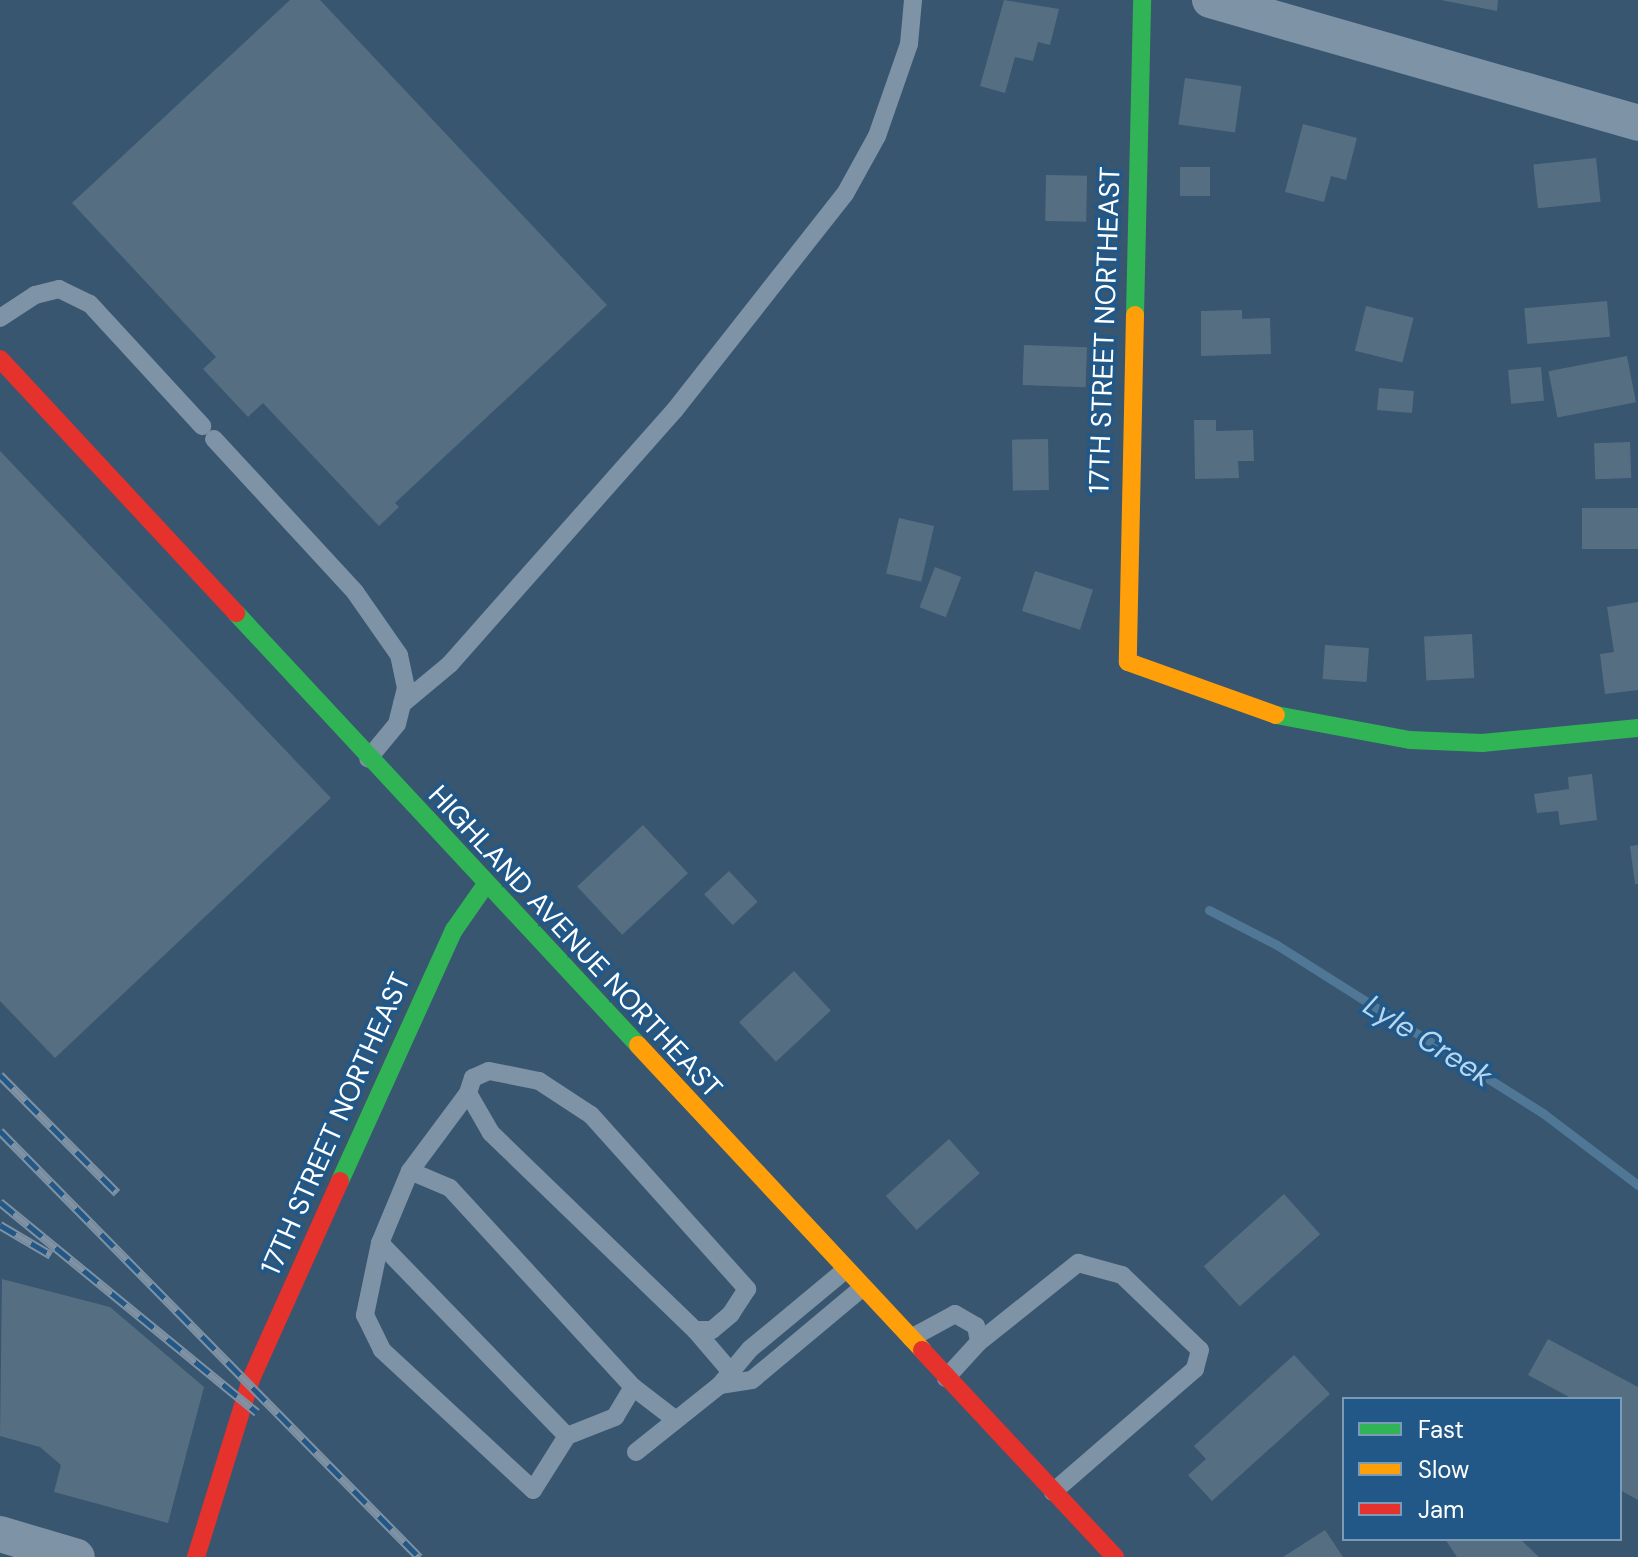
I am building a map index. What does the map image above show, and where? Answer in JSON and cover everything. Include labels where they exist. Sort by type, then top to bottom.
[{"type":"street","name":"17TH STREET NORTHEAST","points":[[1142,0],[1128,662],[1268,713],[1410,740],[1482,743],[1638,728]]},
{"type":"street","points":[[1210,0],[1638,123]]},
{"type":"street","name":"HIGHLAND AVENUE NORTHEAST","points":[[0,359],[484,887],[1115,1557]]},
{"type":"street","name":"17TH STREET NORTHEAST","points":[[196,1557],[247,1388],[454,930],[484,887]]},
{"type":"street","points":[[0,1534],[77,1557]]},
{"type":"lane","points":[[402,704],[450,664],[674,411],[845,194],[877,136],[909,44],[913,0]]},
{"type":"lane","points":[[0,318],[35,295],[59,289],[90,304],[364,605],[399,655],[402,704],[397,724],[368,759]]},
{"type":"lane","points":[[633,1387],[615,1417],[567,1436],[533,1490],[382,1350],[365,1315],[380,1243],[410,1171],[468,1093],[473,1078],[489,1071],[517,1075],[566,1094],[591,1115],[747,1289],[712,1330],[695,1330]]},
{"type":"lane","points":[[468,1093],[491,1133],[695,1330],[725,1378]]},
{"type":"lane","points":[[410,1171],[450,1188],[633,1387],[676,1420]]},
{"type":"lane","points":[[380,1243],[567,1436]]},
{"type":"lane","points":[[946,1378],[979,1342],[1078,1263],[1122,1275],[1200,1350],[1195,1369],[1053,1492]]},
{"type":"lane","points":[[636,1452],[725,1378],[844,1271]]},
{"type":"lane","points":[[725,1378],[752,1380],[861,1289]]},
{"type":"lane","points":[[909,1340],[955,1314],[976,1326],[979,1342]]},
{"type":"building","points":[[290,0],[320,0],[607,305],[395,503],[399,507],[379,526],[263,403],[248,417],[203,369],[216,357],[72,203]]},
{"type":"building","points":[[1004,0],[1059,9],[1050,45],[1038,42],[1033,61],[1015,57],[1005,93],[980,86]]},
{"type":"building","points":[[1441,0],[1498,0],[1497,11]]},
{"type":"building","points":[[1185,78],[1241,86],[1235,132],[1178,125]]},
{"type":"building","points":[[1303,124],[1357,138],[1346,180],[1331,176],[1324,202],[1285,192]]},
{"type":"building","points":[[1596,158],[1601,202],[1538,208],[1533,165]]},
{"type":"building","points":[[1180,167],[1210,167],[1210,196],[1180,196]]},
{"type":"building","points":[[1046,175],[1087,176],[1086,222],[1045,221]]},
{"type":"building","points":[[1607,301],[1610,337],[1527,344],[1524,308]]},
{"type":"building","points":[[1366,306],[1414,318],[1402,362],[1355,351]]},
{"type":"building","points":[[1242,310],[1242,319],[1270,318],[1271,354],[1201,356],[1201,311]]},
{"type":"building","points":[[1024,345],[1087,347],[1086,387],[1023,385]]},
{"type":"building","points":[[1627,356],[1636,402],[1557,417],[1548,371]]},
{"type":"building","points":[[1541,367],[1544,401],[1511,404],[1508,370]]},
{"type":"building","points":[[1379,388],[1414,391],[1412,413],[1377,410]]},
{"type":"building","points":[[1194,420],[1216,420],[1216,431],[1253,430],[1254,461],[1238,461],[1239,478],[1195,479]]},
{"type":"building","points":[[1048,439],[1049,490],[1013,491],[1012,440]]},
{"type":"building","points":[[1630,442],[1631,478],[1595,479],[1594,443]]},
{"type":"building","points":[[0,451],[331,798],[55,1058],[0,1001]]},
{"type":"building","points":[[1582,508],[1638,508],[1638,549],[1582,549]]},
{"type":"building","points":[[899,518],[934,526],[921,582],[886,574]]},
{"type":"building","points":[[935,567],[961,577],[946,617],[920,607]]},
{"type":"building","points":[[1035,571],[1093,590],[1080,630],[1022,611]]},
{"type":"building","points":[[1638,602],[1638,690],[1605,694],[1600,654],[1614,652],[1607,607]]},
{"type":"building","points":[[1472,634],[1474,678],[1426,680],[1424,637]]},
{"type":"building","points":[[1325,645],[1369,648],[1367,682],[1323,679]]},
{"type":"building","points":[[1592,774],[1597,820],[1560,825],[1558,811],[1537,813],[1534,794],[1569,789],[1568,777]]},
{"type":"building","points":[[643,825],[688,873],[622,935],[577,886]]},
{"type":"building","points":[[1638,845],[1638,884],[1635,884],[1630,846]]},
{"type":"building","points":[[729,871],[758,902],[733,925],[704,894]]},
{"type":"building","points":[[794,971],[831,1010],[776,1062],[739,1022]]},
{"type":"building","points":[[949,1139],[980,1173],[917,1230],[886,1196]]},
{"type":"building","points":[[1284,1194],[1320,1234],[1240,1306],[1204,1266]]},
{"type":"building","points":[[2,1279],[110,1307],[204,1387],[168,1523],[54,1492],[61,1465],[40,1447],[0,1436]]},
{"type":"building","points":[[1548,1339],[1638,1387],[1638,1500],[1622,1491],[1622,1397],[1569,1397],[1528,1375]]},
{"type":"building","points":[[1294,1355],[1330,1394],[1212,1501],[1188,1475],[1206,1459],[1194,1446]]},
{"type":"building","points":[[1325,1530],[1343,1557],[1283,1557]]},
{"type":"building","points":[[1446,1541],[1522,1541],[1539,1557],[1457,1557]]},
{"type":"waterway","name":"Lyle Creek","points":[[1209,910],[1277,945],[1544,1114],[1638,1185]]},
{"type":"railway","points":[[0,1075],[117,1193]]},
{"type":"railway","points":[[0,1131],[419,1557]]},
{"type":"railway","points":[[0,1202],[257,1412]]},
{"type":"railway","points":[[0,1225],[51,1255]]},
{"type":"traffic: fast","points":[[1135,315],[1142,0]]},
{"type":"traffic: fast","points":[[236,613],[638,1045]]},
{"type":"traffic: fast","points":[[1276,715],[1410,740],[1482,743],[1638,728]]},
{"type":"traffic: fast","points":[[340,1181],[454,930],[484,887]]},
{"type":"traffic: slow","points":[[1135,315],[1128,662],[1276,715]]},
{"type":"traffic: slow","points":[[638,1045],[922,1350]]},
{"type":"traffic: jam","points":[[0,359],[236,613]]},
{"type":"traffic: jam","points":[[196,1557],[251,1379],[340,1181]]},
{"type":"traffic: jam","points":[[922,1350],[1115,1557]]}]
